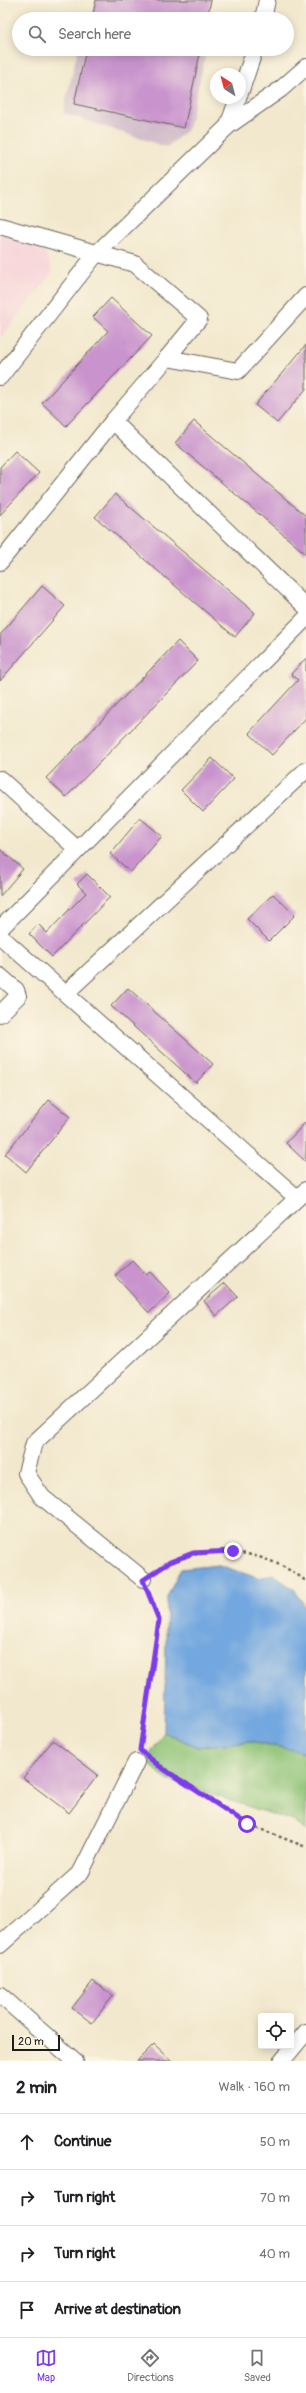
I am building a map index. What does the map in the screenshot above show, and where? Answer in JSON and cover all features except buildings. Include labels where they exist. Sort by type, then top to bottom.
[{"type":"street","points":[[264,12],[267,0]]},
{"type":"street","points":[[246,75],[253,56]]},
{"type":"street","points":[[0,377],[96,254],[228,126],[281,89],[306,67]]},
{"type":"street","points":[[228,126],[236,104]]},
{"type":"street","points":[[0,226],[134,264],[199,320],[113,421],[0,562]]},
{"type":"street","points":[[166,358],[238,371],[306,296]]},
{"type":"street","points":[[113,421],[306,607]]},
{"type":"street","points":[[0,929],[77,849],[306,618]]},
{"type":"street","points":[[66,993],[306,770]]},
{"type":"street","points":[[0,779],[77,849]]},
{"type":"street","points":[[0,936],[302,1194],[34,1443],[26,1473],[42,1497],[143,1580]]},
{"type":"street","points":[[0,976],[16,990],[18,996],[0,1014]]},
{"type":"street","points":[[0,1945],[81,1872],[138,1756]]},
{"type":"street","points":[[0,1995],[75,2061]]},
{"type":"street","points":[[282,2061],[306,2032]]},
{"type":"path","points":[[306,1581],[290,1569],[233,1551],[193,1553],[170,1562],[143,1580],[159,1620],[138,1756],[159,1766],[247,1824],[306,1847]]},
{"type":"shaded area","points":[[76,56],[205,56],[188,129],[167,147],[63,113]]},
{"type":"shaded area","points":[[0,231],[43,248],[53,272],[0,338]]},
{"type":"green space","points":[[164,1732],[197,1747],[251,1741],[306,1753],[306,1831],[293,1821],[167,1780],[146,1761]]},
{"type":"water","points":[[219,1565],[258,1578],[273,1575],[294,1589],[306,1608],[306,1753],[251,1741],[197,1747],[164,1732],[167,1597],[181,1569]]},
{"type":"route","points":[[233,1551],[193,1553],[170,1562],[143,1580],[159,1620],[140,1750],[159,1766],[247,1824]]}]
